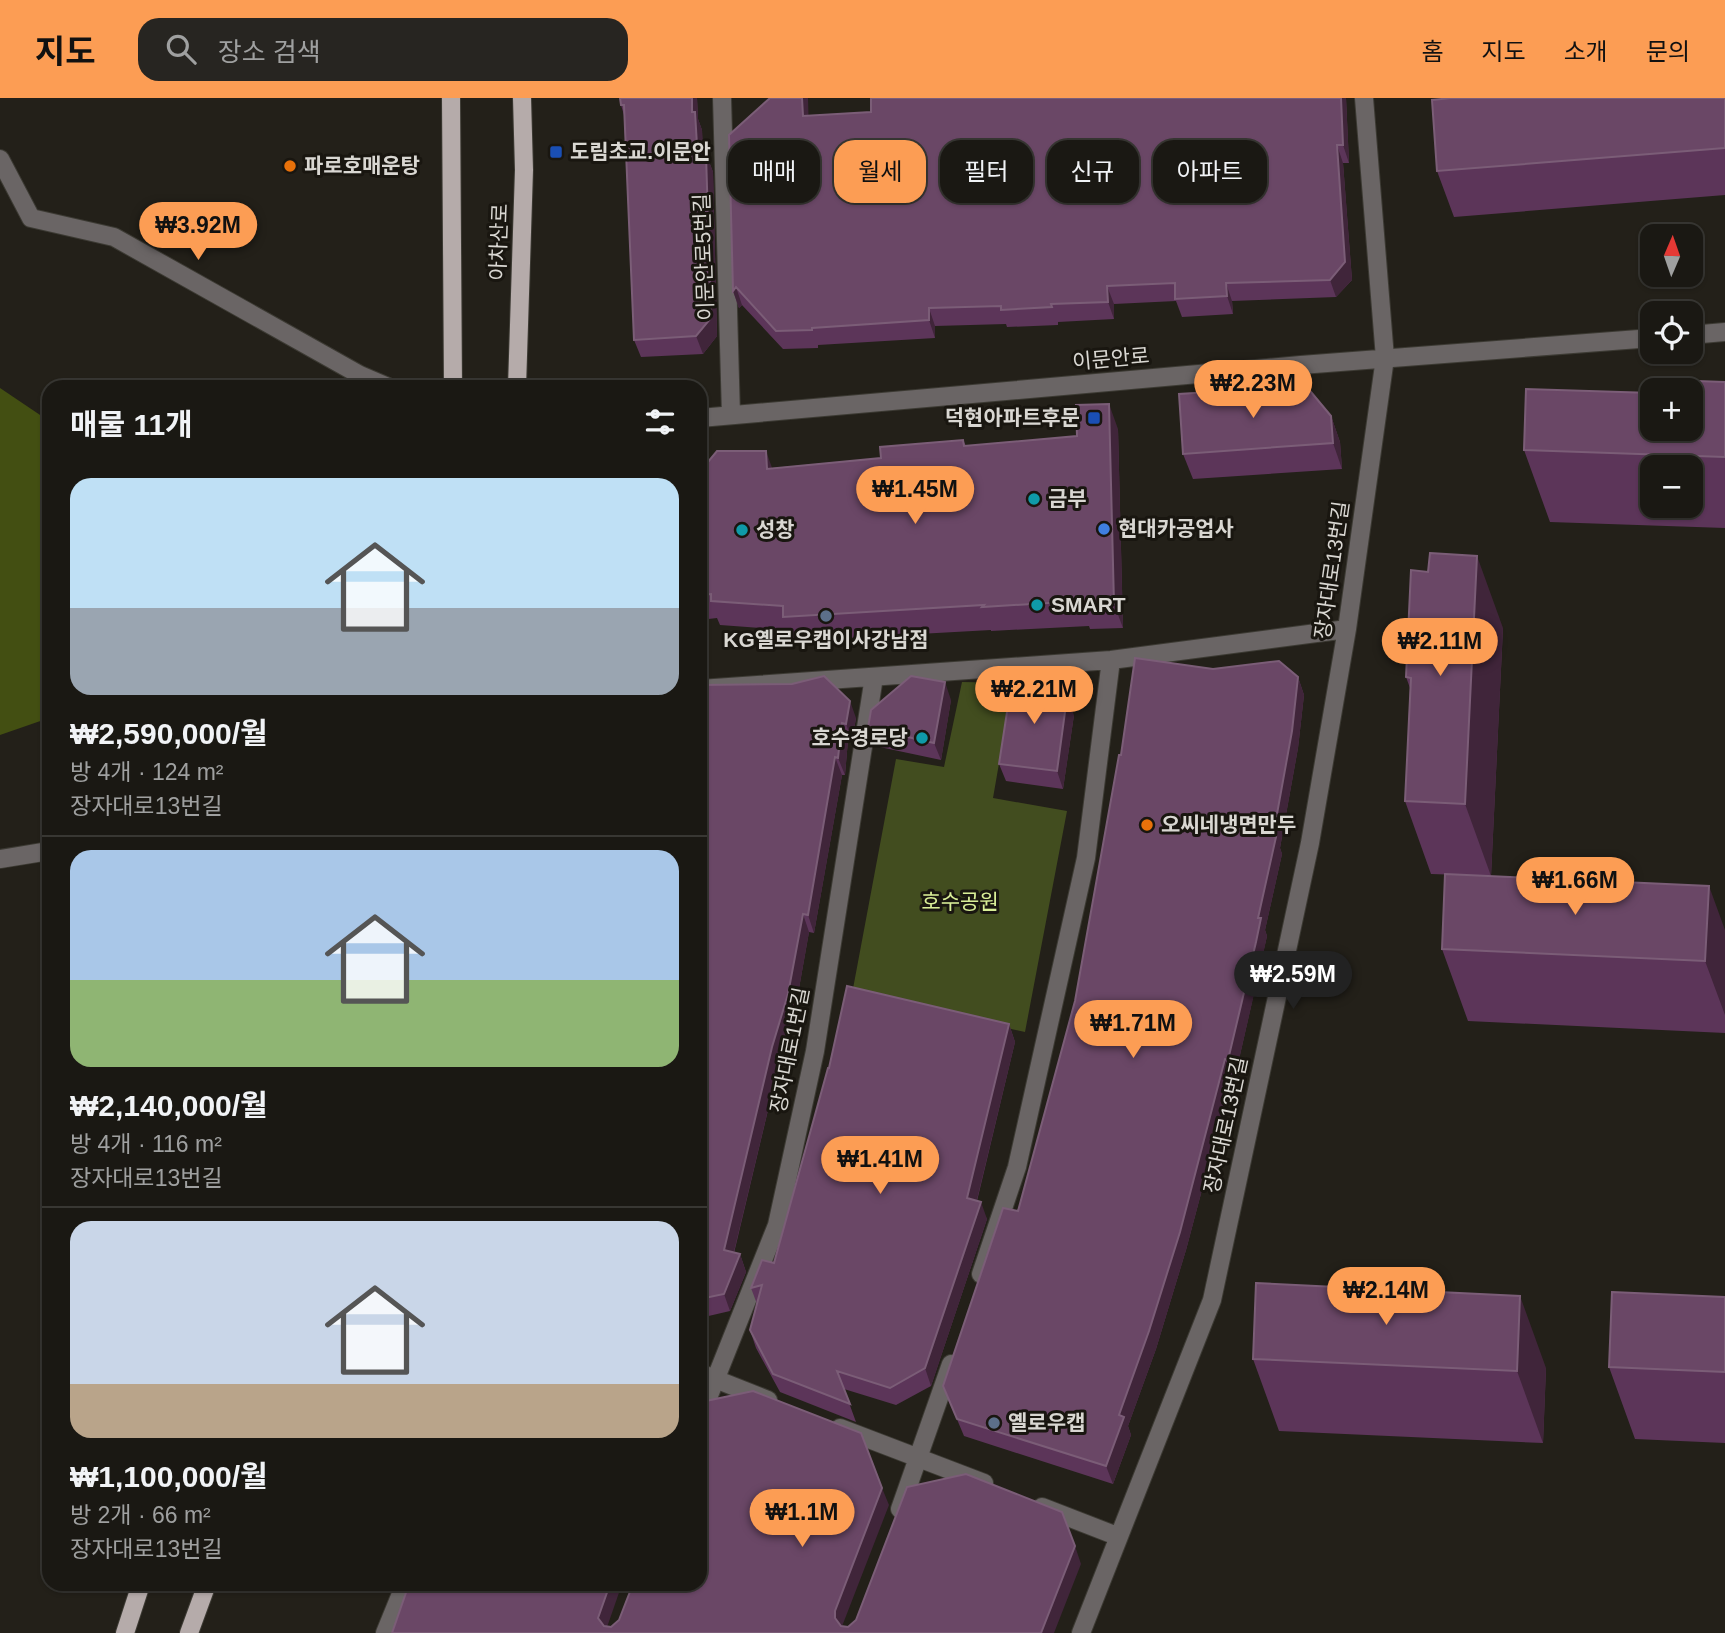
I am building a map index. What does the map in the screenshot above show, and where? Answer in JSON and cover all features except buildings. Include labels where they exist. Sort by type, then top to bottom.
[{"type":"main road","points":[[451,98],[453,380]]},
{"type":"main road","name":"아차산로","points":[[517,380],[524,170],[522,98]]},
{"type":"main road","points":[[125,1633],[139,1591]]},
{"type":"main road","points":[[189,1633],[204,1591]]},
{"type":"street","name":"이문안로5번길","points":[[722,98],[731,415]]},
{"type":"street","name":"장자대로13번길","points":[[1081,1633],[1212,1300],[1310,843],[1347,629],[1385,358],[1364,98]]},
{"type":"street","points":[[0,159],[31,219],[114,237],[372,380]]},
{"type":"street","points":[[1703,334],[1725,332]]},
{"type":"street","name":"이문안로","points":[[707,417],[1385,358],[1640,339]]},
{"type":"street","points":[[707,689],[1111,660],[1347,629]]},
{"type":"street","points":[[977,1286],[1017,1167],[1086,858],[1111,660]]},
{"type":"street","name":"장자대로1번길","points":[[708,1377],[777,1225],[815,1051],[874,677]]},
{"type":"street","points":[[0,859],[42,852]]},
{"type":"street","points":[[895,1520],[955,1352]]},
{"type":"street","points":[[708,1377],[779,1404]]},
{"type":"street","points":[[830,1424],[1006,1492]]},
{"type":"street","points":[[1031,1502],[1117,1536]]},
{"type":"street","points":[[385,1633],[402,1591]]},
{"type":"green space","points":[[0,388],[42,416],[42,720],[0,735]]},
{"type":"green space","name":"호수공원","points":[[962,682],[1013,683],[993,798],[1067,811],[1025,1032],[852,994],[896,759],[944,767]]},
{"type":"place","name":"도림초교.이문안","points":[[556,152]]},
{"type":"place","name":"파로호매운탕","points":[[290,166]]},
{"type":"place","name":"덕현아파트후문","points":[[1094,418]]},
{"type":"place","name":"금부","points":[[1034,499]]},
{"type":"place","name":"현대카공업사","points":[[1104,529]]},
{"type":"place","name":"성창","points":[[742,530]]},
{"type":"place","name":"SMART","points":[[1037,605]]},
{"type":"place","name":"KG옐로우캡이사강남점","points":[[826,616]]},
{"type":"place","name":"호수경로당","points":[[922,738]]},
{"type":"place","name":"오씨네냉면만두","points":[[1147,825]]},
{"type":"place","name":"옐로우캡","points":[[994,1423]]}]
